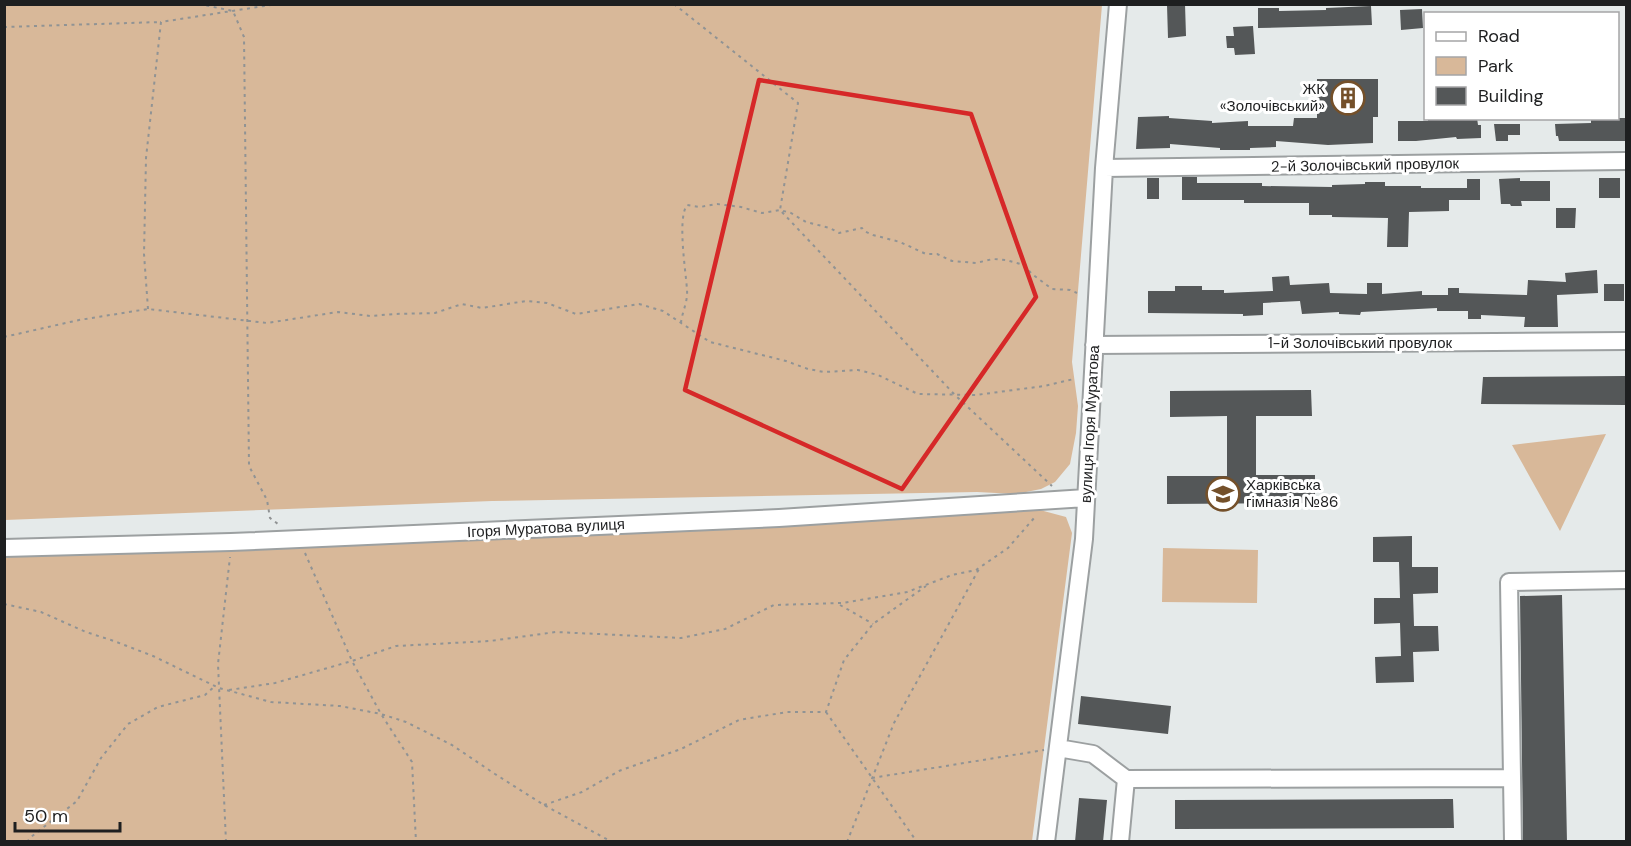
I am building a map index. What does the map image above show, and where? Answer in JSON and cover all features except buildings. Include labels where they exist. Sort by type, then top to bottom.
[{"type":"street","name":"вулиця Ігоря Муратова","points":[[1046,842],[1084,539],[1104,168],[1118,4]]},
{"type":"street","name":"2-й Золочівський провулок","points":[[1104,168],[1626,161]]},
{"type":"street","name":"1-й Золочівський провулок","points":[[1094,345],[1626,341]]},
{"type":"street","name":"Ігоря Муратова вулиця","points":[[4,548],[231,542],[780,518],[1086,498]]},
{"type":"street","points":[[1512,842],[1509,582],[1626,580]]},
{"type":"street","points":[[1058,748],[1093,754],[1126,779],[1512,778]]},
{"type":"street","points":[[1120,842],[1126,779]]},
{"type":"path","points":[[200,4],[233,11]]},
{"type":"path","points":[[4,27],[161,22],[277,4]]},
{"type":"path","points":[[674,4],[798,103],[780,210]]},
{"type":"path","points":[[233,11],[244,37],[249,466],[267,500],[270,518]]},
{"type":"path","points":[[148,309],[144,254],[146,158],[161,22]]},
{"type":"path","points":[[681,323],[687,300],[683,214],[687,205],[700,207],[717,204],[762,213],[780,210],[839,233],[862,228],[873,235],[900,242],[926,254],[937,254],[952,261],[976,263],[999,260],[1024,265],[1028,271],[1052,289],[1070,290],[1077,293]]},
{"type":"path","points":[[780,210],[955,395],[1068,500]]},
{"type":"path","points":[[4,337],[80,320],[148,309],[267,323],[338,312],[370,316],[435,313],[462,304],[482,308],[526,301],[548,303],[576,314],[639,304],[663,311],[710,342],[786,361],[808,369],[824,372],[858,370],[878,375],[918,394],[976,395],[1044,386],[1074,379]]},
{"type":"path","points":[[229,690],[275,683],[396,646],[490,641],[556,632],[681,638],[725,629],[774,605],[837,603],[907,592],[952,575],[980,568],[1008,548],[1050,500]]},
{"type":"path","points":[[299,539],[352,661],[381,714],[412,762],[416,842]]},
{"type":"path","points":[[226,842],[218,664],[231,542]]},
{"type":"path","points":[[847,842],[894,723],[980,568]]},
{"type":"path","points":[[826,712],[844,660],[873,624],[930,584]]},
{"type":"path","points":[[837,603],[873,624]]},
{"type":"path","points":[[4,604],[41,612],[86,632],[153,656],[219,688],[271,702],[340,706],[381,714],[406,722],[452,745],[544,805],[612,842]]},
{"type":"path","points":[[27,842],[77,801],[101,758],[128,724],[158,707],[205,695],[215,686]]},
{"type":"path","points":[[544,805],[582,792],[619,771],[681,749],[739,720],[787,712],[826,712]]},
{"type":"path","points":[[826,712],[917,842]]},
{"type":"path","points":[[872,778],[1058,748]]},
{"type":"highlighted area","points":[[759,80],[971,114],[1036,297],[902,489],[685,390]]},
{"type":"green space","points":[[4,5],[1102,5],[1072,362],[1078,406],[1070,464],[1055,482],[1041,489],[1016,494],[977,492],[492,501],[5,520]]},
{"type":"green space","points":[[1606,434],[1560,531],[1512,445]]},
{"type":"green space","points":[[1040,510],[1066,517],[1072,533],[1032,841],[5,841],[4,552],[322,543]]},
{"type":"green space","points":[[1163,548],[1258,550],[1257,603],[1162,602]]},
{"type":"place","name":"ЖК «Золочівський»","points":[[1348,98]]},
{"type":"place","name":"Харківська гімназія №86","points":[[1223,494]]}]
